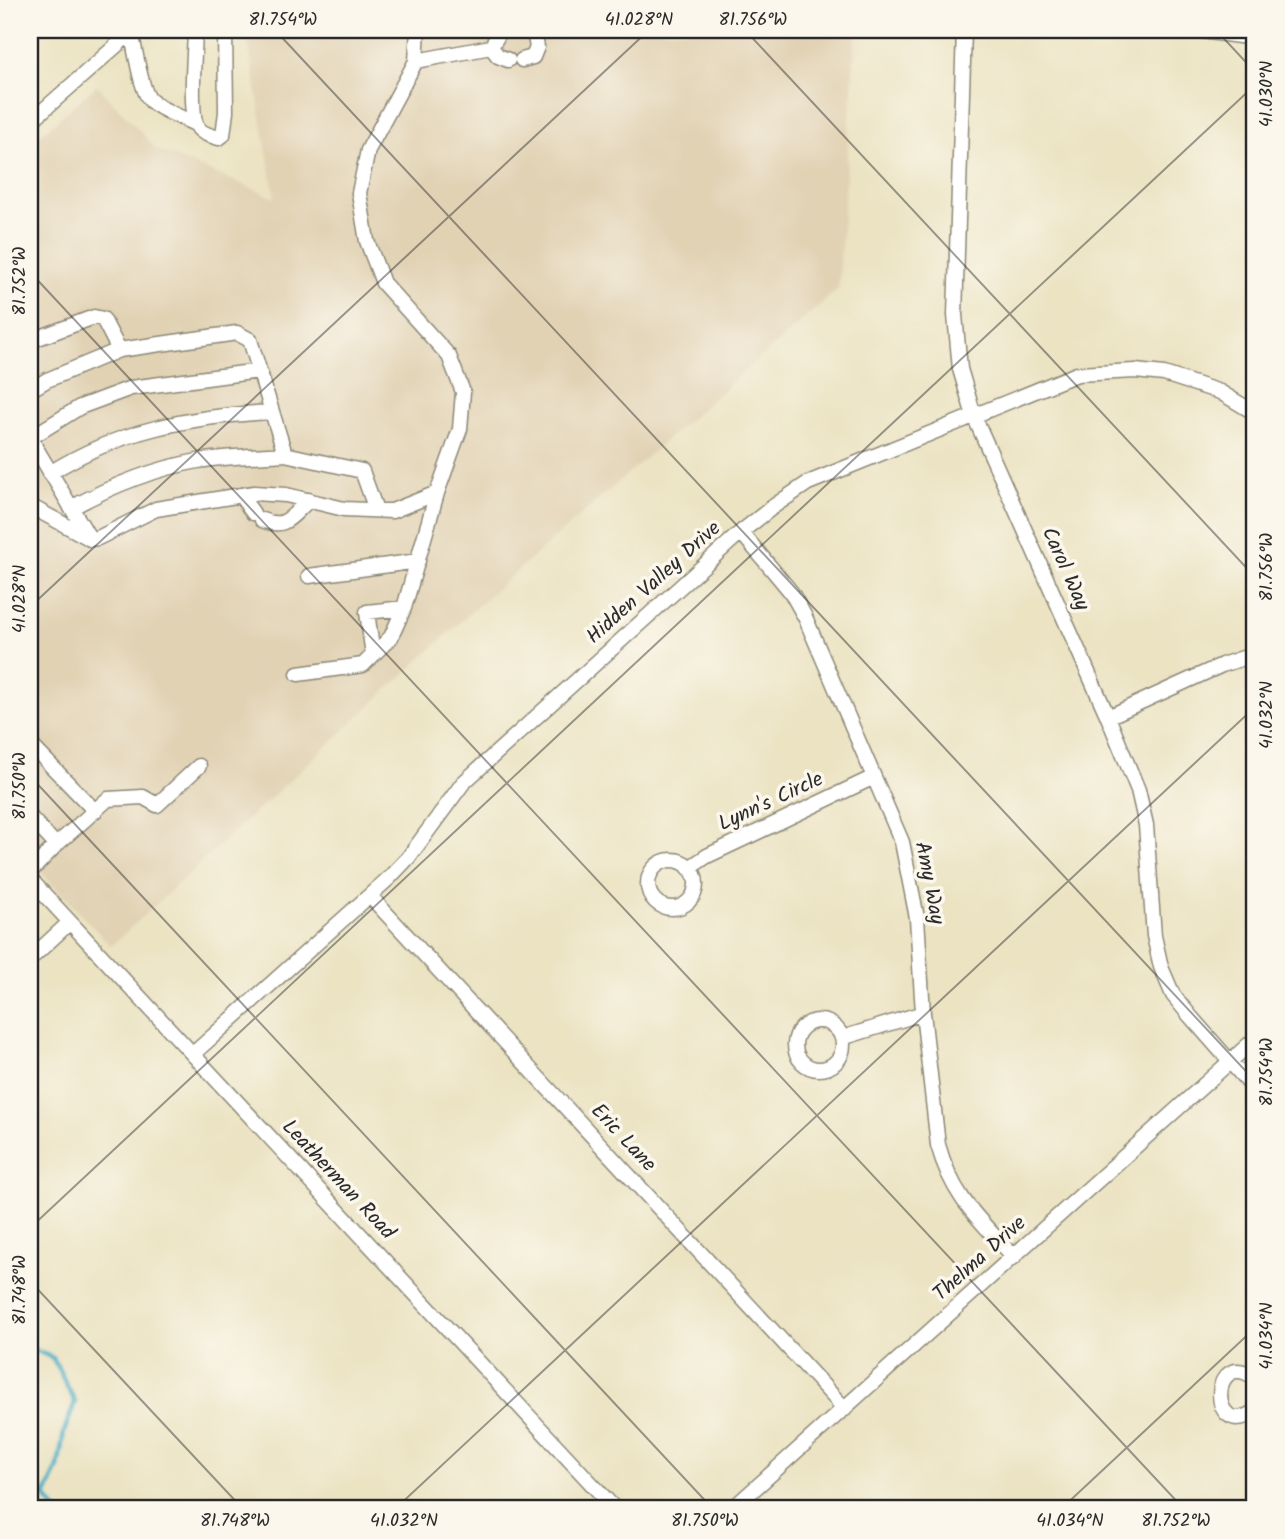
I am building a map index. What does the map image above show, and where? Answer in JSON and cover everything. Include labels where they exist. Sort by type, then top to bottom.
[{"type":"street","points":[[195,30],[195,124],[200,132],[219,138],[223,135],[226,112],[225,30]]},
{"type":"street","points":[[298,674],[363,665],[391,637],[404,608],[437,493],[460,429],[463,392],[449,356],[383,283],[367,241],[359,193],[368,150],[416,61],[418,30]]},
{"type":"street","points":[[491,47],[500,30]]},
{"type":"street","points":[[491,47],[498,56],[515,60],[533,57],[537,47],[531,30]]},
{"type":"street","name":"Carol Way","points":[[964,30],[955,315],[960,369],[974,416],[1108,716],[1138,790],[1146,825],[1154,936],[1161,967],[1173,995],[1255,1090]]},
{"type":"street","points":[[1194,30],[1255,38]]},
{"type":"street","points":[[30,122],[132,31],[142,87],[149,100],[195,124]]},
{"type":"street","points":[[416,61],[491,47]]},
{"type":"street","points":[[30,341],[93,317],[103,319],[119,350]]},
{"type":"street","points":[[30,390],[60,374],[119,350],[237,333],[250,340],[285,454]]},
{"type":"street","points":[[90,539],[30,438],[80,407],[131,388],[260,371]]},
{"type":"street","name":"Hidden Valley Drive","points":[[193,1054],[370,896],[408,858],[463,783],[741,532],[808,483],[1077,374],[1105,371],[1164,374],[1193,381],[1220,392],[1255,413]]},
{"type":"street","points":[[50,473],[108,442],[148,429],[183,420],[272,412]]},
{"type":"street","points":[[71,508],[107,488],[174,467],[199,461],[285,454],[362,471],[376,510]]},
{"type":"street","points":[[30,506],[90,539],[98,538],[156,509],[254,493],[286,495],[344,509],[392,511],[437,493]]},
{"type":"street","points":[[240,495],[257,516],[274,525],[283,523],[309,500]]},
{"type":"street","name":"Amy Way","points":[[741,532],[791,592],[805,617],[902,842],[917,918],[923,1013],[938,1145],[944,1166],[963,1202],[1014,1257]]},
{"type":"street","points":[[309,576],[418,561]]},
{"type":"street","points":[[373,655],[367,612],[404,608]]},
{"type":"street","points":[[1108,716],[1255,654]]},
{"type":"street","points":[[30,744],[94,811]]},
{"type":"street","points":[[30,872],[108,799],[143,797],[157,806],[199,766]]},
{"type":"street","name":"Lynn's Circle","points":[[689,868],[706,856],[874,777]]},
{"type":"street","points":[[30,817],[56,845]]},
{"type":"street","name":"Leatherman Road","points":[[30,879],[615,1509]]},
{"type":"street","name":"Eric Lane","points":[[370,896],[845,1409]]},
{"type":"street","points":[[30,959],[70,922]]},
{"type":"street","points":[[842,1038],[923,1013]]},
{"type":"street","name":"Thelma Drive","points":[[732,1509],[1255,1039]]},
{"type":"street","points":[[1255,1378],[1243,1372],[1235,1373],[1222,1381],[1218,1394],[1223,1409],[1231,1415],[1246,1416],[1255,1411]]},
{"type":"path","points":[[30,1500],[44,1509]]},
{"type":"shaded area","points":[[246,30],[856,30],[838,289],[483,601],[111,946],[30,861],[30,144],[97,85],[156,149],[275,198]]},
{"type":"waterway","points":[[30,1348],[53,1358],[75,1402],[64,1432],[58,1467],[45,1497],[56,1509]]}]
